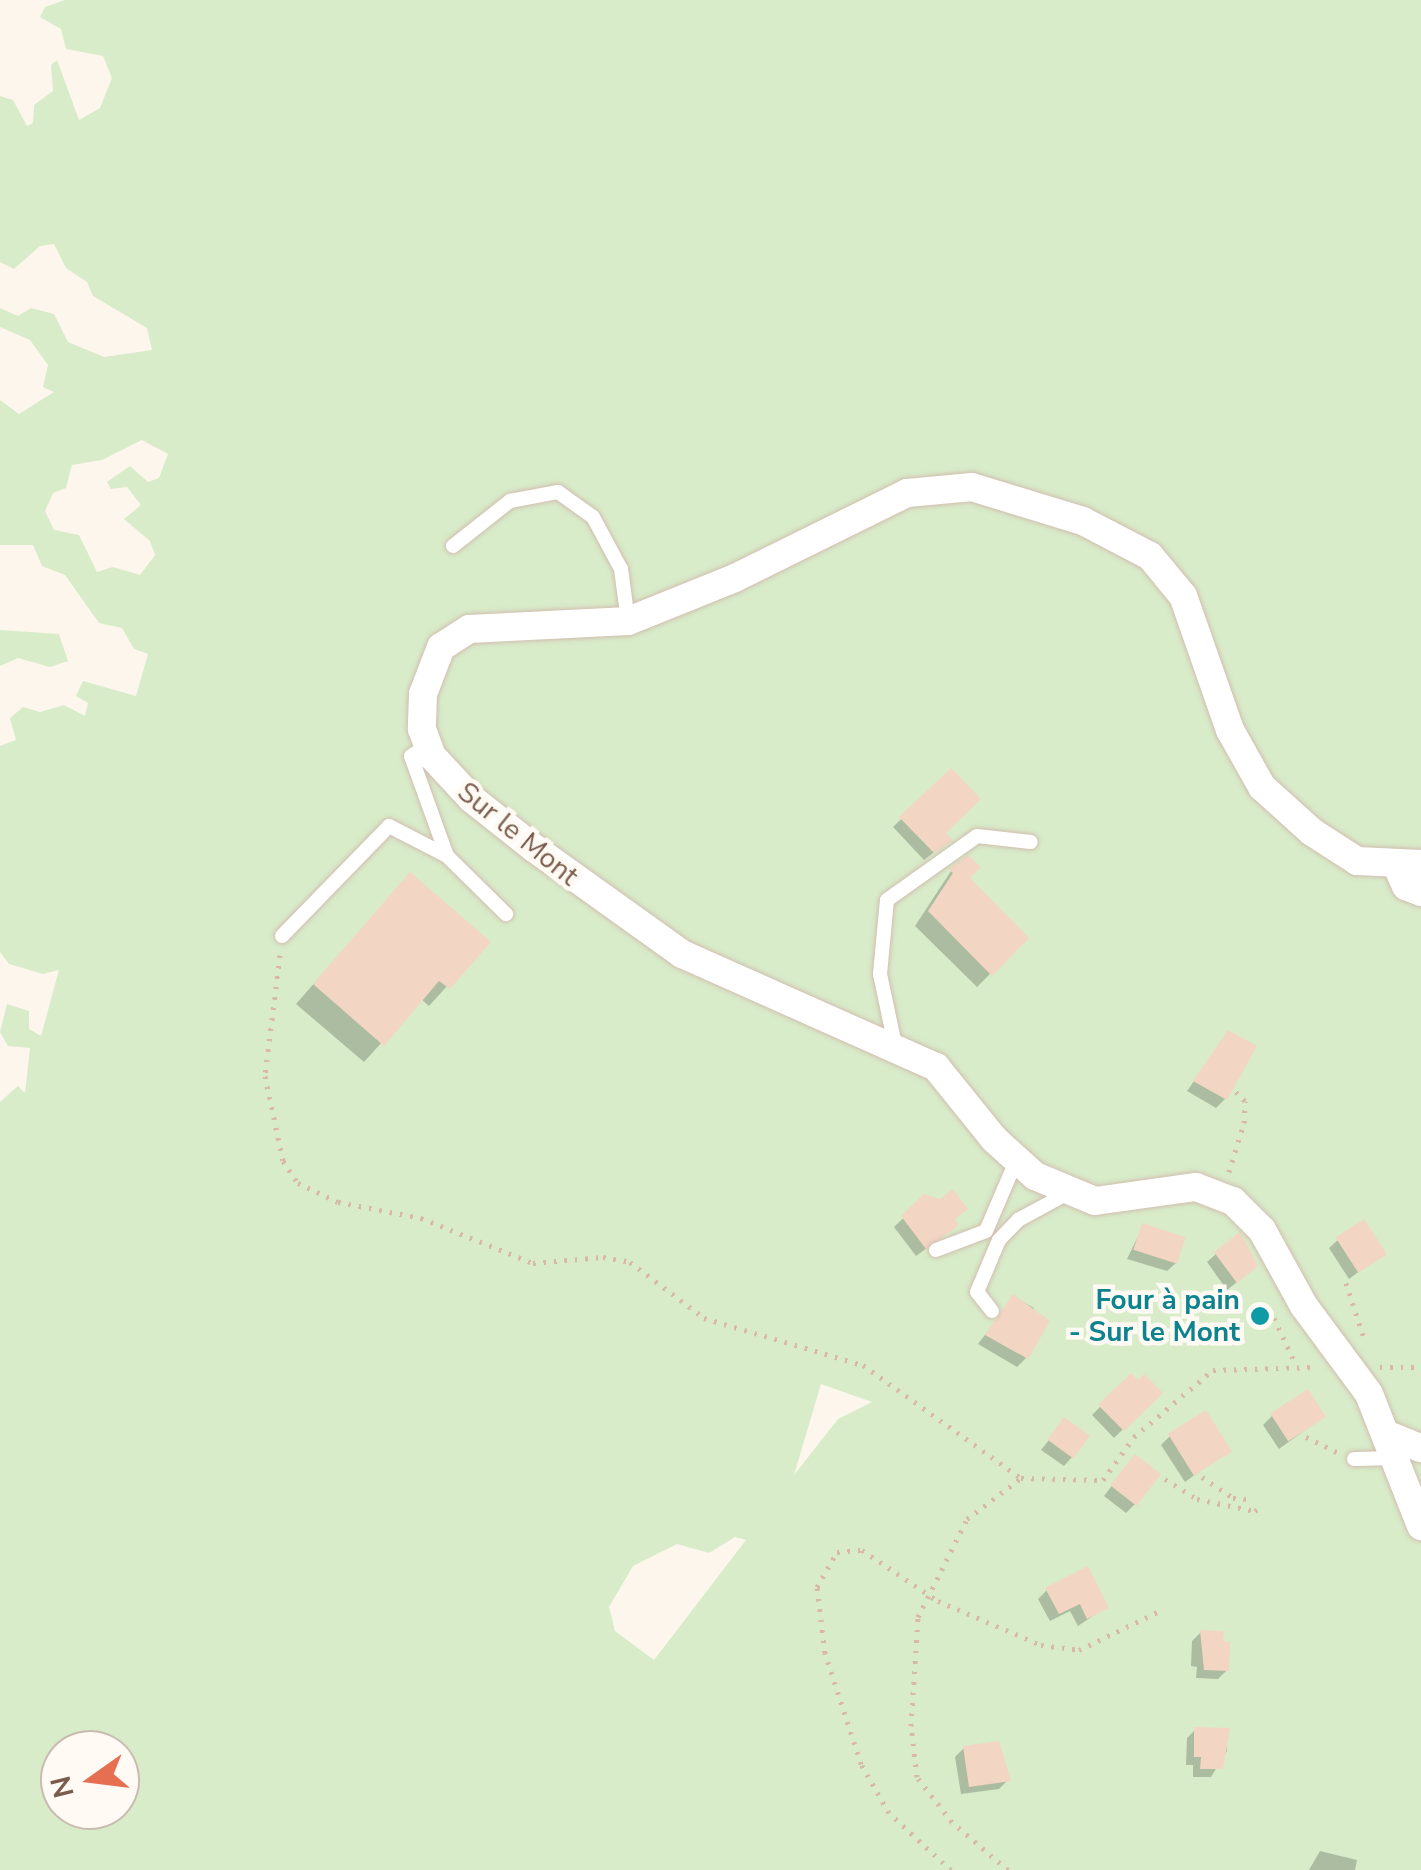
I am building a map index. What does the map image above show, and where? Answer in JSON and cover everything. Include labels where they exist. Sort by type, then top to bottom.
[{"type":"street","points":[[427,746],[422,694],[449,639],[484,626],[590,628],[628,621],[735,578],[907,494],[961,487],[1006,496],[1115,534],[1163,567],[1192,614],[1230,730],[1262,787],[1342,853],[1369,865],[1409,865],[1406,886],[1421,892]]},
{"type":"street","name":"Sur le Mont","points":[[427,746],[472,800],[655,938],[782,1002],[895,1045],[942,1073],[1016,1161],[1068,1193],[1113,1201],[1178,1188],[1221,1192]]},
{"type":"street","points":[[1221,1192],[1262,1230],[1304,1306],[1369,1394],[1401,1447],[1421,1526]]},
{"type":"lane","points":[[453,546],[510,501],[558,492],[593,517],[620,569],[628,621]]},
{"type":"lane","points":[[427,746],[411,756],[446,856]]},
{"type":"lane","points":[[282,936],[389,826],[446,856],[506,914]]},
{"type":"lane","points":[[895,1045],[880,974],[887,900],[978,836],[1031,842]]},
{"type":"lane","points":[[936,1250],[986,1231],[1016,1161]]},
{"type":"lane","points":[[992,1310],[978,1292],[998,1240],[1018,1220],[1066,1200],[1068,1193]]},
{"type":"lane","points":[[1354,1459],[1401,1447]]},
{"type":"path","points":[[282,936],[265,1076],[283,1161],[298,1182],[338,1202],[421,1218],[533,1263],[602,1257],[630,1262],[704,1318],[863,1365],[1022,1478],[1103,1480],[1134,1437],[1213,1370],[1296,1365],[1326,1368]]},
{"type":"path","points":[[1221,1192],[1244,1123],[1245,1100],[1236,1092]]},
{"type":"path","points":[[1346,1283],[1351,1312],[1378,1366],[1421,1367]]},
{"type":"path","points":[[1274,1318],[1296,1365]]},
{"type":"path","points":[[1306,1437],[1354,1459]]},
{"type":"path","points":[[1202,1477],[1233,1498],[1250,1499]]},
{"type":"path","points":[[1008,1870],[952,1822],[917,1777],[912,1726],[926,1592],[967,1519],[1022,1478]]},
{"type":"path","points":[[1165,1479],[1197,1498],[1245,1510],[1262,1506]]},
{"type":"path","points":[[951,1870],[889,1813],[861,1764],[825,1652],[816,1587],[837,1552],[862,1550],[926,1592],[991,1627],[1079,1650],[1164,1608]]},
{"type":"green space","points":[[65,0],[1421,0],[1421,1870],[0,1870],[0,1102],[18,1086],[25,1093],[30,1048],[8,1046],[0,1032],[7,1004],[29,1011],[29,1029],[41,1036],[59,970],[43,974],[9,964],[0,952],[0,746],[16,740],[10,718],[23,707],[40,712],[64,705],[85,716],[88,703],[76,696],[83,681],[136,696],[148,654],[134,649],[122,628],[99,623],[65,575],[42,566],[33,545],[0,545],[0,400],[19,414],[54,392],[43,387],[48,365],[30,340],[0,327],[0,308],[18,316],[31,308],[54,314],[68,342],[104,357],[152,350],[147,328],[93,296],[87,282],[66,268],[54,244],[40,246],[14,269],[0,262],[0,96],[13,100],[27,126],[33,123],[34,105],[53,91],[51,65],[57,60],[79,120],[100,108],[112,78],[103,56],[66,49],[61,29],[40,17],[45,7]],"holes":[[[142,440],[168,454],[159,478],[148,482],[130,466],[107,482],[111,489],[127,487],[141,505],[124,519],[150,541],[155,555],[140,575],[113,567],[97,572],[79,535],[54,530],[45,511],[53,493],[66,488],[72,465],[102,460]],[[821,1384],[872,1402],[838,1419],[794,1475]],[[735,1537],[746,1540],[654,1660],[615,1631],[609,1607],[633,1566],[677,1544],[709,1553]]]},
{"type":"green space","points":[[0,630],[59,634],[68,661],[50,667],[18,658],[0,666]]},
{"type":"building","points":[[951,768],[981,799],[946,833],[953,840],[934,853],[899,817]]},
{"type":"building","points":[[968,855],[981,867],[970,878],[1029,938],[992,976],[928,911],[953,873],[949,869]]},
{"type":"building","points":[[410,872],[491,942],[450,989],[439,981],[384,1046],[313,984]]},
{"type":"building","points":[[1228,1030],[1257,1046],[1227,1100],[1193,1081]]},
{"type":"building","points":[[953,1189],[968,1209],[955,1219],[959,1225],[926,1249],[901,1216],[924,1194],[940,1199]]},
{"type":"building","points":[[1364,1219],[1387,1254],[1358,1273],[1335,1238]]},
{"type":"building","points":[[1142,1223],[1186,1237],[1177,1264],[1133,1250]]},
{"type":"building","points":[[1240,1232],[1258,1266],[1237,1283],[1214,1252]]},
{"type":"building","points":[[1013,1294],[1050,1321],[1028,1359],[985,1335]]},
{"type":"building","points":[[1131,1373],[1138,1380],[1144,1374],[1163,1393],[1124,1431],[1098,1405]]},
{"type":"building","points":[[1308,1389],[1326,1417],[1288,1441],[1270,1414]]},
{"type":"building","points":[[1206,1410],[1232,1452],[1194,1475],[1168,1434]]},
{"type":"building","points":[[1064,1417],[1090,1436],[1073,1458],[1048,1440]]},
{"type":"building","points":[[1135,1454],[1161,1474],[1136,1506],[1110,1486]]},
{"type":"building","points":[[1088,1566],[1109,1608],[1087,1619],[1080,1604],[1059,1614],[1045,1588]]},
{"type":"building","points":[[1200,1630],[1224,1631],[1223,1641],[1230,1642],[1229,1671],[1204,1670]]},
{"type":"building","points":[[1194,1727],[1230,1728],[1223,1769],[1200,1769],[1201,1757],[1194,1757]]},
{"type":"building","points":[[999,1741],[1011,1781],[969,1787],[963,1746]]},
{"type":"place","name":"Four à pain - Sur le Mont","points":[[1260,1316]]}]
